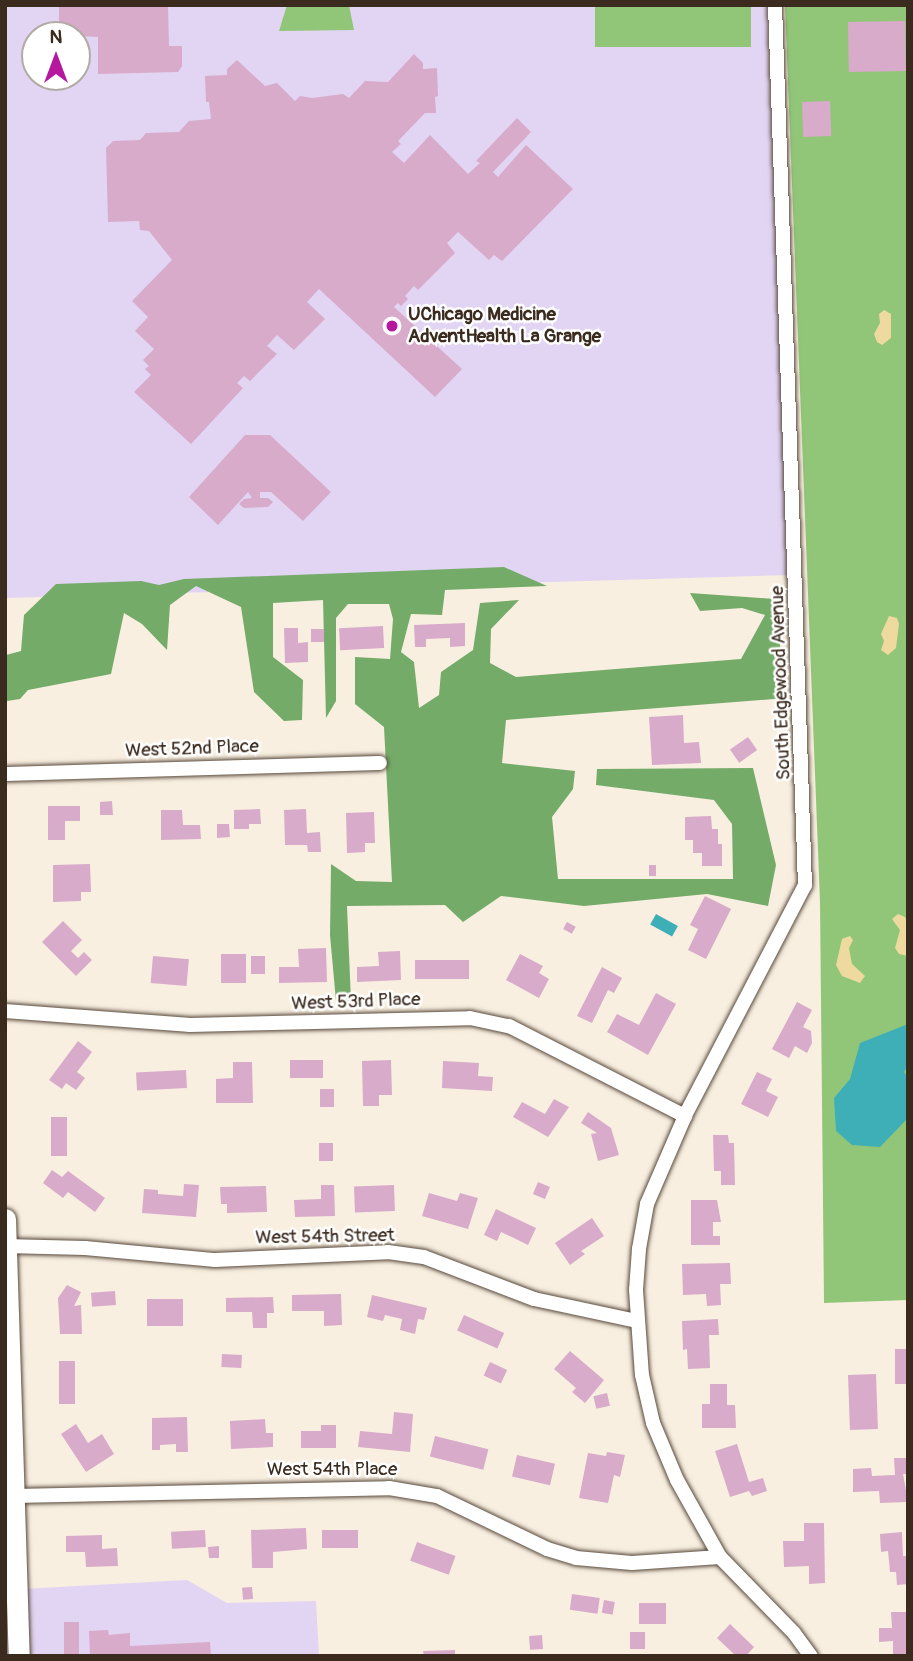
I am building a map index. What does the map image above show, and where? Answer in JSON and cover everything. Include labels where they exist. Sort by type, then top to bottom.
[{"type":"street","name":"South Edgewood Avenue","points":[[775,5],[805,885],[685,1116],[647,1204],[639,1249],[637,1321],[642,1375],[653,1423],[677,1480],[720,1557],[794,1633],[811,1656]]},
{"type":"street","name":"West 52nd Place","points":[[5,774],[380,763]]},
{"type":"street","name":"West 53rd Place","points":[[5,1011],[190,1026],[470,1018],[509,1026],[685,1116]]},
{"type":"street","points":[[5,1219],[19,1656]]},
{"type":"street","name":"West 54th Street","points":[[6,1246],[85,1248],[215,1260],[388,1252],[424,1257],[534,1299],[637,1321]]},
{"type":"street","name":"West 54th Place","points":[[14,1496],[389,1488],[438,1496],[547,1549],[576,1558],[632,1563],[720,1557]]},
{"type":"shaded area","name":"UChicago Medicine AdventHealth La Grange","points":[[5,5],[767,5],[789,575],[5,598]]},
{"type":"shaded area","points":[[187,1580],[227,1603],[316,1601],[319,1656],[5,1656],[5,1590]]},
{"type":"green space","points":[[287,5],[349,5],[354,30],[279,31]]},
{"type":"green space","points":[[595,5],[751,5],[751,47],[595,47]]},
{"type":"green space","points":[[785,5],[908,5],[908,1300],[824,1303],[820,902]]},
{"type":"green space","points":[[504,567],[547,586],[445,590],[442,615],[411,614],[401,652],[414,662],[419,708],[439,695],[441,672],[473,650],[480,603],[519,600],[491,629],[490,663],[516,677],[741,659],[765,615],[742,608],[700,611],[690,593],[775,599],[786,698],[506,720],[502,763],[575,771],[573,789],[552,817],[558,879],[733,879],[732,824],[714,800],[596,785],[597,769],[753,768],[776,865],[768,906],[707,894],[584,906],[501,896],[463,922],[445,905],[347,906],[351,1001],[336,1001],[330,935],[331,864],[356,881],[392,882],[384,727],[355,704],[355,657],[390,659],[393,619],[389,604],[348,604],[336,618],[336,701],[326,718],[323,600],[273,603],[273,657],[303,680],[302,720],[284,721],[254,692],[241,607],[196,586],[170,605],[167,650],[142,624],[124,613],[111,674],[28,690],[20,699],[7,701],[6,655],[21,651],[24,615],[56,584],[141,581],[159,585],[184,579]]},
{"type":"sand","points":[[884,310],[891,314],[891,338],[882,345],[877,342],[874,334],[880,323],[879,314]]},
{"type":"sand","points":[[889,616],[897,618],[899,624],[896,648],[888,655],[881,650],[884,641],[881,634]]},
{"type":"sand","points":[[898,914],[905,917],[908,923],[908,956],[899,954],[895,948],[900,930],[892,919]]},
{"type":"sand","points":[[850,936],[853,940],[849,948],[852,964],[865,976],[860,983],[842,976],[836,965],[842,939]]},
{"type":"water","points":[[656,914],[678,926],[672,937],[650,924]]},
{"type":"water","points":[[908,1024],[908,1065],[904,1072],[908,1078],[908,1118],[880,1147],[852,1145],[836,1131],[834,1098],[850,1079],[860,1043]]},
{"type":"building","points":[[59,5],[168,5],[169,46],[182,46],[182,66],[178,72],[98,74],[98,37],[91,37],[91,21],[59,21]]},
{"type":"building","points":[[905,21],[906,71],[849,72],[848,22]]},
{"type":"building","points":[[414,54],[423,63],[423,69],[437,68],[438,96],[435,97],[436,113],[425,113],[398,141],[401,144],[392,152],[404,163],[430,135],[468,174],[480,163],[476,161],[517,118],[531,132],[493,172],[498,177],[526,145],[573,189],[502,261],[494,255],[489,260],[458,232],[447,243],[455,253],[418,290],[414,286],[401,306],[398,303],[394,307],[462,369],[435,397],[319,289],[307,302],[325,319],[294,350],[277,335],[267,346],[277,354],[250,381],[244,376],[237,383],[243,388],[191,444],[134,392],[151,375],[145,369],[149,366],[143,360],[154,349],[135,331],[148,317],[132,301],[172,260],[149,231],[140,230],[139,221],[108,222],[106,148],[113,141],[140,140],[146,133],[179,132],[189,121],[211,119],[209,102],[206,102],[205,76],[227,75],[227,69],[237,60],[265,86],[277,83],[295,101],[300,96],[312,98],[343,94],[349,98],[365,81],[388,82]]},
{"type":"building","points":[[830,101],[831,136],[803,137],[802,102]]},
{"type":"building","points":[[245,435],[270,435],[331,492],[303,521],[271,492],[260,492],[260,498],[268,498],[273,502],[268,507],[244,508],[239,504],[244,499],[252,498],[248,492],[218,525],[189,497]]},
{"type":"building","points":[[465,623],[465,646],[450,647],[450,638],[426,639],[426,647],[415,647],[414,625]]},
{"type":"building","points":[[383,626],[384,648],[340,650],[339,628]]},
{"type":"building","points":[[284,628],[298,628],[298,643],[308,642],[308,662],[285,663]]},
{"type":"building","points":[[311,629],[324,629],[324,642],[311,642]]},
{"type":"building","points":[[683,715],[684,743],[699,742],[701,763],[652,765],[649,717]]},
{"type":"building","points":[[748,737],[757,750],[739,763],[730,750]]},
{"type":"building","points":[[112,801],[113,815],[100,815],[100,802]]},
{"type":"building","points":[[48,806],[80,806],[80,821],[65,821],[65,840],[48,840]]},
{"type":"building","points":[[260,809],[261,824],[249,824],[249,829],[234,829],[234,810]]},
{"type":"building","points":[[306,809],[307,833],[320,832],[321,852],[308,852],[307,845],[285,845],[284,810]]},
{"type":"building","points":[[161,810],[182,810],[183,825],[200,825],[201,839],[161,840]]},
{"type":"building","points":[[374,812],[375,843],[365,843],[365,852],[347,853],[346,813]]},
{"type":"building","points":[[711,816],[712,829],[718,829],[718,844],[722,844],[722,866],[702,866],[702,853],[693,853],[693,840],[685,840],[685,817]]},
{"type":"building","points":[[217,824],[229,824],[230,837],[217,838]]},
{"type":"building","points":[[90,864],[91,892],[81,892],[81,901],[53,902],[53,865]]},
{"type":"building","points":[[649,865],[656,865],[656,876],[649,876]]},
{"type":"building","points":[[705,896],[731,909],[706,959],[688,950],[698,929],[690,925]]},
{"type":"building","points":[[63,921],[82,940],[71,951],[78,958],[84,952],[92,960],[76,976],[42,942]]},
{"type":"building","points":[[567,922],[576,927],[572,934],[563,929]]},
{"type":"building","points":[[326,948],[327,982],[279,983],[279,967],[299,967],[298,949]]},
{"type":"building","points":[[400,951],[401,980],[357,982],[357,967],[379,966],[378,952]]},
{"type":"building","points":[[221,954],[246,954],[246,983],[221,983]]},
{"type":"building","points":[[520,954],[543,966],[539,973],[549,979],[539,998],[506,980]]},
{"type":"building","points":[[153,956],[189,959],[187,986],[151,983]]},
{"type":"building","points":[[251,956],[265,956],[265,974],[251,974]]},
{"type":"building","points":[[415,960],[469,960],[469,979],[415,979]]},
{"type":"building","points":[[602,967],[622,978],[614,993],[608,990],[592,1023],[577,1016]]},
{"type":"building","points":[[656,993],[676,1004],[648,1055],[607,1032],[617,1014],[639,1025]]},
{"type":"building","points":[[797,1002],[812,1010],[803,1027],[811,1031],[812,1043],[807,1053],[795,1046],[789,1058],[772,1049]]},
{"type":"building","points":[[78,1041],[92,1052],[77,1072],[85,1078],[76,1090],[66,1083],[62,1089],[49,1080]]},
{"type":"building","points":[[290,1060],[323,1060],[323,1078],[290,1078]]},
{"type":"building","points":[[391,1060],[392,1095],[379,1095],[379,1106],[363,1106],[362,1061]]},
{"type":"building","points":[[443,1061],[479,1063],[478,1076],[493,1077],[492,1091],[442,1088]]},
{"type":"building","points":[[233,1062],[252,1062],[253,1103],[216,1103],[216,1079],[233,1078]]},
{"type":"building","points":[[186,1070],[187,1088],[137,1091],[136,1073]]},
{"type":"building","points":[[757,1072],[772,1079],[766,1091],[778,1097],[768,1117],[741,1104]]},
{"type":"building","points":[[320,1089],[334,1089],[334,1107],[320,1107]]},
{"type":"building","points":[[554,1099],[569,1107],[548,1137],[513,1117],[522,1102],[545,1114]]},
{"type":"building","points":[[588,1112],[611,1128],[619,1155],[598,1161],[591,1134],[597,1133],[581,1123]]},
{"type":"building","points":[[51,1117],[67,1117],[67,1156],[51,1156]]},
{"type":"building","points":[[713,1135],[728,1135],[729,1143],[734,1143],[735,1185],[721,1185],[721,1171],[714,1171]]},
{"type":"building","points":[[319,1143],[333,1143],[333,1161],[319,1161]]},
{"type":"building","points":[[52,1170],[62,1177],[68,1171],[105,1198],[95,1212],[68,1192],[63,1198],[43,1183]]},
{"type":"building","points":[[538,1182],[550,1187],[545,1199],[533,1194]]},
{"type":"building","points":[[184,1184],[199,1185],[196,1217],[142,1213],[144,1189],[158,1190],[158,1194],[183,1196]]},
{"type":"building","points":[[321,1185],[334,1185],[335,1216],[295,1217],[294,1200],[321,1199]]},
{"type":"building","points":[[394,1185],[395,1211],[355,1212],[354,1186]]},
{"type":"building","points":[[266,1186],[267,1212],[227,1213],[227,1204],[221,1204],[220,1187]]},
{"type":"building","points":[[429,1193],[457,1201],[460,1193],[478,1198],[468,1229],[422,1216]]},
{"type":"building","points":[[691,1200],[717,1200],[721,1222],[713,1222],[713,1236],[720,1236],[720,1245],[691,1245]]},
{"type":"building","points":[[496,1209],[536,1228],[528,1245],[501,1232],[497,1241],[484,1235]]},
{"type":"building","points":[[592,1218],[604,1236],[581,1251],[585,1254],[570,1265],[555,1243]]},
{"type":"building","points":[[730,1263],[731,1284],[720,1284],[721,1305],[707,1306],[706,1294],[683,1295],[682,1264]]},
{"type":"building","points":[[67,1285],[81,1292],[74,1306],[81,1305],[82,1334],[60,1334],[58,1298]]},
{"type":"building","points":[[115,1291],[116,1305],[92,1307],[91,1293]]},
{"type":"building","points":[[341,1294],[342,1325],[324,1326],[324,1311],[292,1311],[292,1295]]},
{"type":"building","points":[[372,1295],[427,1308],[424,1320],[418,1319],[415,1334],[400,1330],[402,1319],[385,1315],[383,1321],[367,1317]]},
{"type":"building","points":[[273,1297],[274,1313],[267,1313],[267,1328],[253,1328],[252,1312],[226,1312],[226,1298]]},
{"type":"building","points":[[147,1299],[183,1299],[183,1326],[147,1326]]},
{"type":"building","points":[[464,1315],[504,1333],[497,1348],[457,1331]]},
{"type":"building","points":[[718,1319],[719,1335],[709,1335],[710,1368],[688,1369],[687,1349],[683,1350],[682,1321]]},
{"type":"building","points":[[895,1349],[908,1349],[908,1384],[895,1384]]},
{"type":"building","points":[[570,1351],[604,1380],[585,1403],[572,1392],[576,1388],[554,1369]]},
{"type":"building","points":[[222,1354],[242,1355],[241,1368],[221,1367]]},
{"type":"building","points":[[59,1361],[75,1361],[75,1404],[59,1404]]},
{"type":"building","points":[[490,1362],[507,1370],[501,1384],[484,1376]]},
{"type":"building","points":[[876,1374],[878,1429],[850,1430],[848,1375]]},
{"type":"building","points":[[710,1384],[727,1384],[727,1405],[735,1405],[736,1428],[702,1428],[702,1404],[710,1404]]},
{"type":"building","points":[[607,1393],[610,1406],[596,1409],[593,1396]]},
{"type":"building","points":[[394,1412],[413,1414],[410,1452],[358,1447],[360,1431],[392,1434]]},
{"type":"building","points":[[187,1417],[188,1452],[176,1452],[176,1444],[160,1445],[160,1450],[152,1450],[152,1418]]},
{"type":"building","points":[[265,1419],[266,1433],[273,1433],[273,1447],[231,1449],[230,1421]]},
{"type":"building","points":[[76,1424],[88,1443],[102,1434],[114,1454],[86,1472],[61,1434]]},
{"type":"building","points":[[321,1425],[336,1425],[336,1448],[301,1448],[301,1431],[321,1431]]},
{"type":"building","points":[[435,1436],[488,1449],[483,1470],[430,1456]]},
{"type":"building","points":[[737,1444],[749,1482],[763,1478],[767,1491],[752,1496],[749,1491],[730,1497],[715,1451]]},
{"type":"building","points":[[607,1452],[625,1455],[620,1477],[614,1475],[608,1503],[579,1498],[588,1453],[606,1456]]},
{"type":"building","points":[[517,1455],[555,1464],[550,1485],[512,1476]]},
{"type":"building","points":[[894,1458],[908,1458],[908,1474],[903,1474],[908,1502],[880,1503],[879,1491],[853,1492],[853,1469],[871,1468],[872,1476],[895,1475]]},
{"type":"building","points":[[804,1523],[824,1523],[825,1583],[809,1584],[809,1566],[784,1567],[783,1541],[804,1541]]},
{"type":"building","points":[[306,1528],[307,1549],[273,1552],[273,1568],[252,1568],[251,1530]]},
{"type":"building","points":[[205,1530],[206,1547],[172,1549],[171,1532]]},
{"type":"building","points":[[322,1530],[358,1530],[358,1548],[322,1548]]},
{"type":"building","points":[[902,1532],[903,1556],[908,1556],[908,1584],[897,1585],[896,1572],[890,1572],[888,1551],[881,1552],[880,1534]]},
{"type":"building","points":[[102,1535],[102,1549],[117,1548],[118,1566],[86,1567],[85,1552],[66,1552],[66,1536]]},
{"type":"building","points":[[417,1542],[456,1556],[449,1575],[410,1561]]},
{"type":"building","points":[[219,1546],[219,1558],[209,1558],[208,1547]]},
{"type":"building","points":[[252,1587],[253,1599],[243,1600],[242,1588]]},
{"type":"building","points":[[572,1594],[600,1598],[598,1614],[570,1610]]},
{"type":"building","points":[[604,1600],[615,1602],[613,1615],[602,1613]]},
{"type":"building","points":[[639,1603],[666,1603],[666,1624],[639,1624]]},
{"type":"building","points":[[891,1612],[908,1612],[908,1656],[893,1656],[893,1641],[879,1642],[879,1628],[892,1628]]},
{"type":"building","points":[[64,1622],[79,1622],[79,1656],[64,1656]]},
{"type":"building","points":[[730,1624],[754,1647],[746,1656],[736,1656],[717,1638]]},
{"type":"building","points":[[108,1630],[109,1635],[130,1633],[130,1646],[210,1642],[211,1656],[90,1656],[89,1631]]},
{"type":"building","points":[[630,1632],[645,1632],[645,1649],[630,1649]]},
{"type":"building","points":[[542,1635],[543,1649],[530,1650],[529,1636]]},
{"type":"building","points":[[455,1650],[455,1656],[424,1656],[423,1651]]},
{"type":"place","name":"UChicago Medicine AdventHealth La Grange","points":[[392,326]]}]
